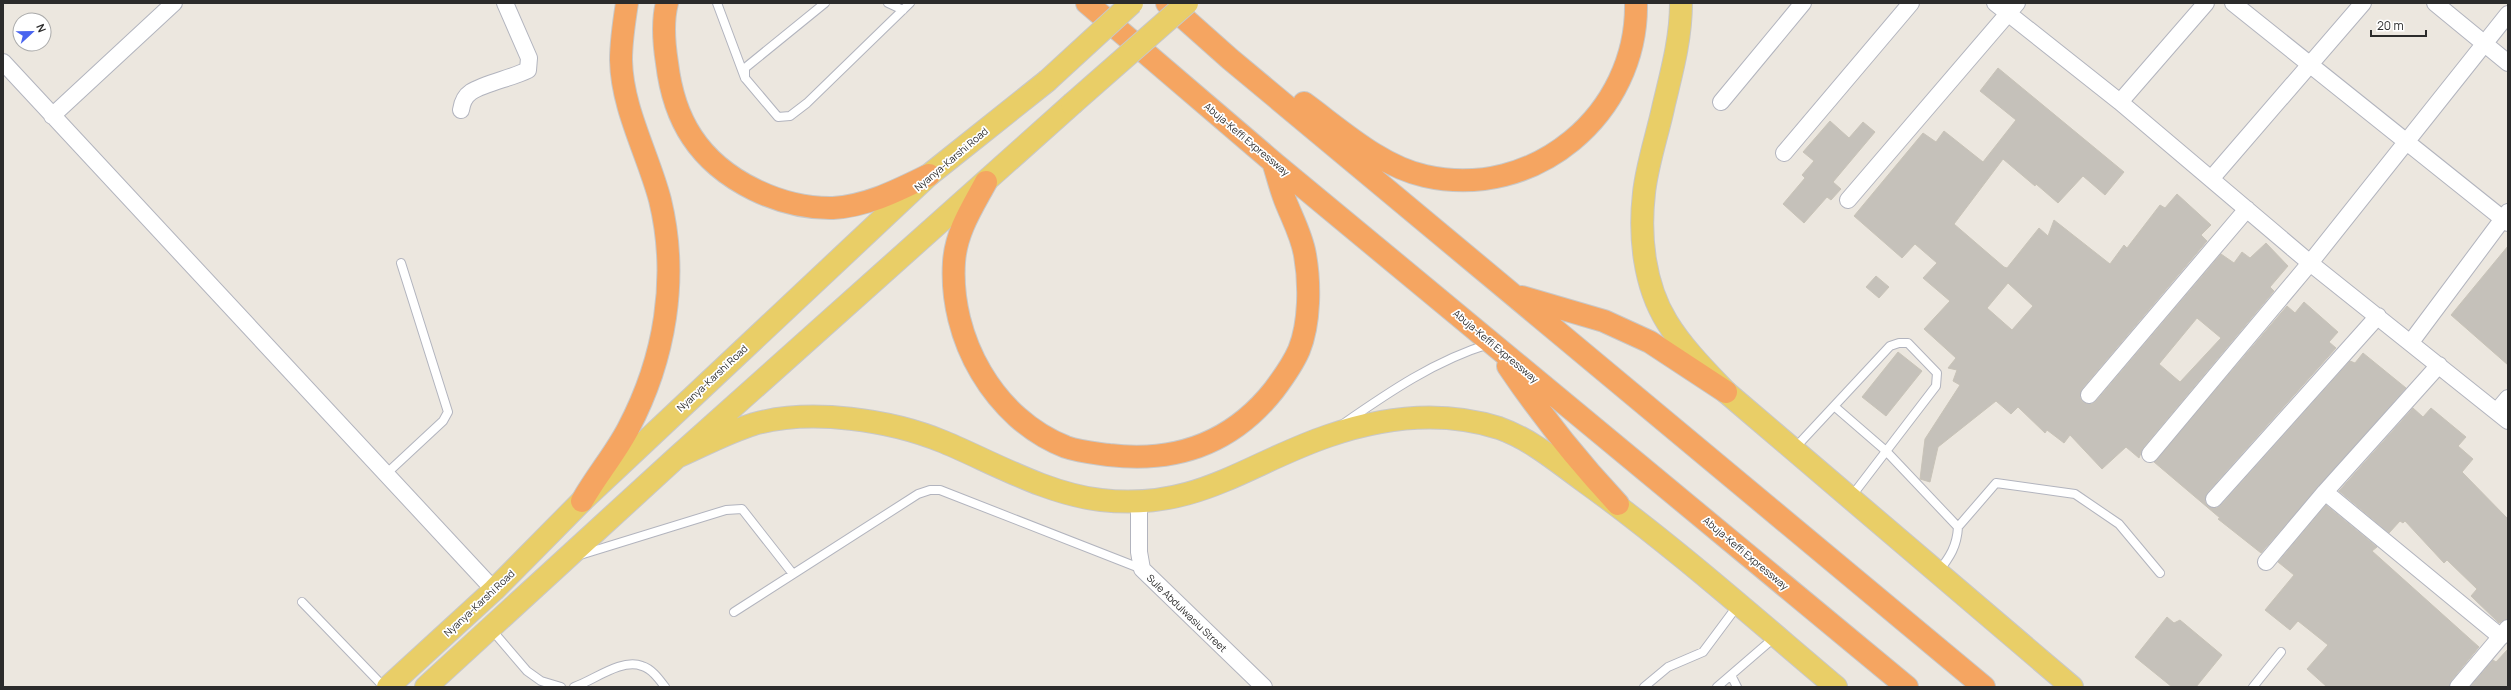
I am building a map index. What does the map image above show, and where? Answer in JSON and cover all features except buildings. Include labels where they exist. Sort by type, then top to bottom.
[{"type":"highway","points":[[582,500],[628,430],[646,391],[661,346],[668,308],[666,240],[660,200],[634,122],[621,62],[627,3]]},
{"type":"highway","points":[[667,3],[664,47],[669,79],[680,113],[692,137],[707,155],[731,175],[753,189],[784,201],[817,207],[834,208],[870,202],[929,175]]},
{"type":"highway","name":"Abuja-Keffi Expressway","points":[[1087,3],[1272,162],[1907,687]]},
{"type":"highway","points":[[1167,3],[1230,59],[1984,687]]},
{"type":"highway","points":[[1230,59],[1291,94],[1376,155],[1403,169],[1424,176],[1447,180],[1490,178],[1516,172],[1560,151],[1582,132],[1601,110],[1619,82],[1630,56],[1636,23],[1636,3]]},
{"type":"highway","points":[[986,182],[961,228],[954,261],[956,296],[966,342],[984,379],[1006,406],[1035,430],[1066,447],[1123,457],[1155,456],[1211,442],[1239,425],[1264,402],[1284,377],[1299,349],[1306,317],[1306,256],[1272,162]]},
{"type":"highway","points":[[1514,294],[1604,321],[1643,339],[1726,392]]},
{"type":"highway","points":[[1492,343],[1536,407],[1580,463],[1618,504]]},
{"type":"main road","name":"Nyanya-Karshi Road","points":[[388,687],[494,590],[582,500],[929,175],[1047,81],[1132,3]]},
{"type":"main road","points":[[426,687],[677,457],[1187,3]]},
{"type":"main road","points":[[1681,3],[1681,27],[1675,58],[1644,193],[1643,248],[1652,290],[1667,322],[1690,354],[1726,392],[2072,687]]},
{"type":"main road","points":[[677,457],[758,423],[786,419],[860,419],[898,426],[943,441],[1055,489],[1098,500],[1139,502],[1177,497],[1230,480],[1325,437],[1371,422],[1415,417],[1453,419],[1499,429],[1542,449],[1618,504],[1836,687]]},
{"type":"street","points":[[52,116],[174,3]]},
{"type":"street","points":[[460,110],[462,102],[471,92],[528,70],[529,58],[505,3]]},
{"type":"street","points":[[1722,102],[1803,3]]},
{"type":"street","points":[[1784,153],[1911,3]]},
{"type":"street","points":[[1995,3],[2013,8],[2120,102],[2310,263],[2502,416],[2508,398]]},
{"type":"street","points":[[2120,102],[2206,3]]},
{"type":"street","points":[[2233,3],[2506,218],[2411,342]]},
{"type":"street","points":[[2211,179],[2363,3]]},
{"type":"street","points":[[2435,3],[2508,63]]},
{"type":"street","points":[[1848,200],[2013,8]]},
{"type":"street","points":[[2150,454],[2310,263],[2508,14]]},
{"type":"street","points":[[3,62],[494,590]]},
{"type":"street","points":[[2089,395],[2247,209]]},
{"type":"street","points":[[2214,499],[2378,316]]},
{"type":"street","points":[[2266,562],[2325,492],[2439,365]]},
{"type":"street","points":[[2325,492],[2504,632],[2458,687]]},
{"type":"street","name":"Sule Abdulwasiu Street","points":[[1139,502],[1139,552],[1142,569],[1264,687]]},
{"type":"lane","points":[[716,3],[745,78],[778,117],[790,116],[910,3]]},
{"type":"lane","points":[[745,78],[745,68],[825,3]]},
{"type":"lane","points":[[888,3],[903,10]]},
{"type":"lane","points":[[386,474],[443,421],[448,412],[401,263]]},
{"type":"lane","points":[[1325,437],[1382,396],[1435,366],[1466,351],[1492,343]]},
{"type":"lane","points":[[1793,450],[1890,346],[1899,343],[1908,343],[1937,373],[1938,379],[1936,386],[1850,499]]},
{"type":"lane","points":[[1834,406],[1886,451],[1958,527]]},
{"type":"lane","points":[[1937,573],[1950,557],[1957,542],[1958,527],[1996,483],[2075,494],[2119,524],[2160,573]]},
{"type":"lane","points":[[734,612],[918,494],[930,490],[940,490],[1142,569]]},
{"type":"lane","points":[[564,560],[726,510],[742,509],[793,574]]},
{"type":"lane","points":[[302,602],[384,687]]},
{"type":"lane","points":[[1644,687],[1668,667],[1703,652],[1738,605]]},
{"type":"lane","points":[[490,628],[527,671],[541,681],[561,687]]},
{"type":"lane","points":[[1718,687],[1776,636]]},
{"type":"lane","points":[[2253,687],[2281,652]]},
{"type":"lane","points":[[574,687],[626,665],[642,665],[654,673],[665,687]]},
{"type":"lane","points":[[1731,675],[1737,687]]}]
